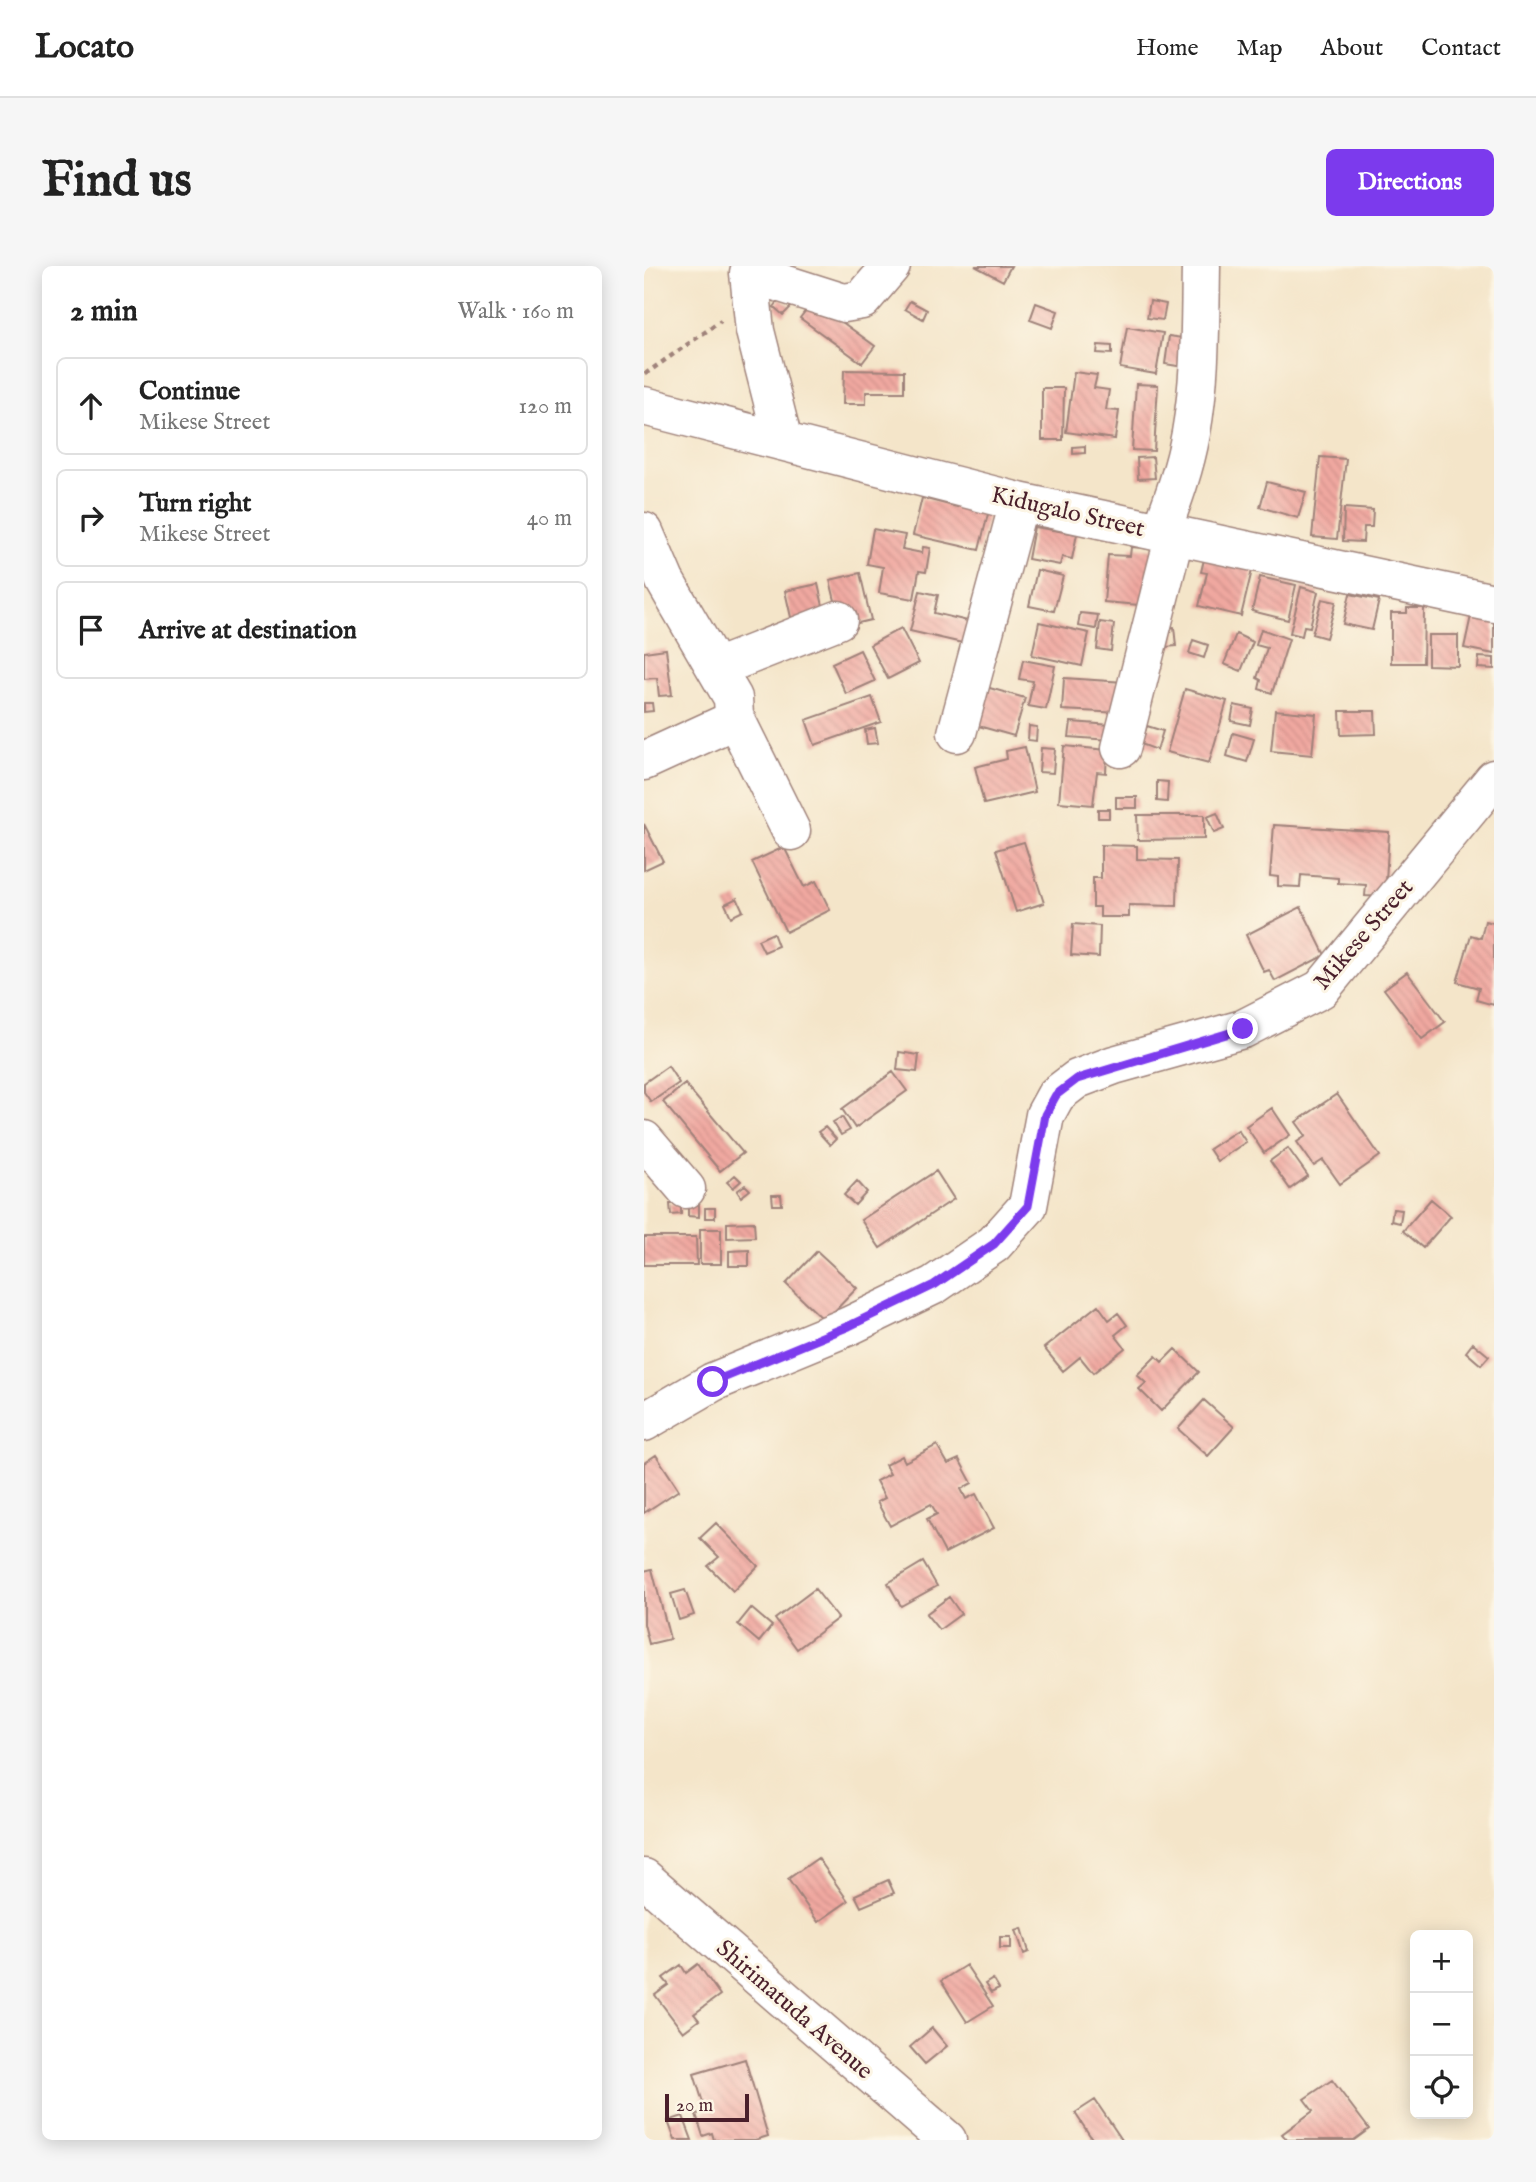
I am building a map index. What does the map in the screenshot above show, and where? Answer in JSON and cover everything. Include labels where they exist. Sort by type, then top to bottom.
[{"type":"street","points":[[783,441],[755,331],[750,279],[844,303],[862,300],[891,266]]},
{"type":"street","points":[[1121,748],[1191,433],[1199,357],[1201,266]]},
{"type":"street","name":"Kidugalo Street","points":[[644,406],[1019,502],[1494,603]]},
{"type":"street","points":[[957,733],[1019,502]]},
{"type":"street","points":[[644,532],[665,580],[733,698],[734,716],[791,831]]},
{"type":"street","points":[[716,668],[838,620]]},
{"type":"street","points":[[644,761],[716,730],[734,716]]},
{"type":"street","name":"Mikese Street","points":[[644,1423],[713,1382],[849,1326],[934,1285],[994,1244],[1028,1206],[1045,1115],[1056,1095],[1077,1079],[1114,1065],[1243,1029],[1321,989],[1494,779]]},
{"type":"street","points":[[644,1140],[686,1189]]},
{"type":"street","name":"Shirimatuda Avenue","points":[[651,1897],[931,2137]]},
{"type":"path","points":[[644,374],[750,279]]},
{"type":"building","points":[[975,266],[1011,266],[1003,281]]},
{"type":"building","points":[[781,298],[791,307],[783,315],[774,307]]},
{"type":"building","points":[[813,301],[875,346],[862,363],[800,318]]},
{"type":"building","points":[[910,301],[927,310],[923,319],[905,309]]},
{"type":"building","points":[[1150,301],[1166,304],[1163,320],[1147,318]]},
{"type":"building","points":[[1036,303],[1058,311],[1052,328],[1030,320]]},
{"type":"building","points":[[1127,327],[1163,333],[1156,374],[1120,368]]},
{"type":"building","points":[[1169,336],[1189,339],[1184,367],[1165,364]]},
{"type":"building","points":[[1098,345],[1112,346],[1112,354],[1097,353]]},
{"type":"building","points":[[844,370],[904,371],[904,392],[866,392],[866,404],[843,404]]},
{"type":"building","points":[[1074,372],[1097,375],[1094,388],[1109,390],[1106,410],[1119,411],[1115,439],[1066,432]]},
{"type":"building","points":[[1136,384],[1158,385],[1154,451],[1132,450]]},
{"type":"building","points":[[1042,388],[1064,388],[1063,440],[1042,440]]},
{"type":"building","points":[[1085,446],[1085,453],[1073,454],[1073,447]]},
{"type":"building","points":[[1153,457],[1155,478],[1138,479],[1137,458]]},
{"type":"building","points":[[1320,457],[1346,459],[1337,539],[1312,537]]},
{"type":"building","points":[[1267,482],[1306,492],[1298,518],[1260,507]]},
{"type":"building","points":[[922,498],[957,507],[958,498],[990,506],[979,550],[913,535]]},
{"type":"building","points":[[1344,508],[1373,510],[1372,527],[1364,527],[1363,542],[1343,541]]},
{"type":"building","points":[[1034,527],[1077,534],[1072,559],[1062,557],[1060,565],[1028,559]]},
{"type":"building","points":[[873,529],[905,535],[902,549],[922,553],[923,547],[930,548],[926,572],[919,571],[914,599],[879,593],[883,567],[867,564]]},
{"type":"building","points":[[1131,547],[1155,549],[1151,606],[1104,602],[1108,555],[1130,556]]},
{"type":"building","points":[[1206,551],[1254,562],[1241,616],[1199,606],[1207,573],[1201,572]]},
{"type":"building","points":[[1037,570],[1063,576],[1054,611],[1029,606]]},
{"type":"building","points":[[860,573],[871,620],[854,624],[838,613],[830,580]]},
{"type":"building","points":[[1260,577],[1296,585],[1288,620],[1252,611]]},
{"type":"building","points":[[818,584],[826,619],[793,626],[785,591]]},
{"type":"building","points":[[1301,587],[1318,592],[1310,627],[1304,626],[1302,636],[1290,633]]},
{"type":"building","points":[[920,591],[938,595],[934,613],[976,623],[971,645],[910,631]]},
{"type":"building","points":[[1350,594],[1379,600],[1372,630],[1343,624]]},
{"type":"building","points":[[1322,599],[1336,602],[1326,638],[1312,634]]},
{"type":"building","points":[[1407,608],[1424,608],[1423,663],[1391,663],[1391,613],[1407,613]]},
{"type":"building","points":[[1080,613],[1098,615],[1096,629],[1078,626]]},
{"type":"building","points":[[1471,616],[1494,621],[1494,654],[1464,648]]},
{"type":"building","points":[[1039,622],[1089,633],[1082,666],[1032,655]]},
{"type":"building","points":[[1100,622],[1114,624],[1111,651],[1097,649]]},
{"type":"building","points":[[1174,627],[1176,646],[1166,647],[1164,628]]},
{"type":"building","points":[[901,628],[919,663],[888,679],[870,645]]},
{"type":"building","points":[[1261,629],[1289,639],[1272,693],[1259,689],[1261,680],[1257,678],[1267,648],[1256,645]]},
{"type":"building","points":[[1236,634],[1253,642],[1241,671],[1224,664]]},
{"type":"building","points":[[1428,635],[1458,635],[1458,666],[1428,665]]},
{"type":"building","points":[[1193,640],[1208,645],[1204,658],[1189,653]]},
{"type":"building","points":[[666,649],[672,695],[659,696],[657,678],[644,679],[644,652]]},
{"type":"building","points":[[860,650],[875,681],[846,694],[832,663]]},
{"type":"building","points":[[1479,657],[1494,658],[1494,669],[1478,668]]},
{"type":"building","points":[[1023,660],[1055,666],[1046,709],[1028,706],[1033,681],[1019,679]]},
{"type":"building","points":[[1064,678],[1124,682],[1121,713],[1062,710]]},
{"type":"building","points":[[979,685],[1025,698],[1014,736],[968,723]]},
{"type":"building","points":[[1185,689],[1227,701],[1209,763],[1167,752]]},
{"type":"building","points":[[872,697],[881,722],[815,745],[806,720]]},
{"type":"building","points":[[644,703],[652,703],[653,711],[644,712]]},
{"type":"building","points":[[1234,705],[1253,709],[1250,725],[1231,721]]},
{"type":"building","points":[[1275,710],[1316,714],[1312,755],[1271,751]]},
{"type":"building","points":[[1340,711],[1375,711],[1376,734],[1341,735]]},
{"type":"building","points":[[1071,722],[1111,725],[1110,740],[1069,737]]},
{"type":"building","points":[[1029,726],[1037,727],[1036,741],[1028,740]]},
{"type":"building","points":[[1147,726],[1163,731],[1157,750],[1141,744]]},
{"type":"building","points":[[875,728],[878,743],[867,744],[865,730]]},
{"type":"building","points":[[1233,733],[1254,739],[1247,762],[1227,756]]},
{"type":"building","points":[[1064,746],[1107,750],[1106,773],[1097,772],[1093,805],[1059,802]]},
{"type":"building","points":[[1025,747],[1035,792],[984,804],[975,767],[1007,759],[1006,751]]},
{"type":"building","points":[[1041,748],[1055,749],[1053,773],[1039,772]]},
{"type":"building","points":[[1157,781],[1168,782],[1167,802],[1157,801]]},
{"type":"building","points":[[1116,797],[1137,797],[1137,808],[1116,808]]},
{"type":"building","points":[[1098,809],[1109,809],[1109,818],[1098,818]]},
{"type":"building","points":[[1217,813],[1224,829],[1214,833],[1207,817]]},
{"type":"building","points":[[1137,815],[1204,815],[1204,839],[1138,840]]},
{"type":"building","points":[[644,824],[663,861],[644,870]]},
{"type":"building","points":[[1274,825],[1389,832],[1385,897],[1365,896],[1366,885],[1338,883],[1338,878],[1301,875],[1300,887],[1278,886],[1278,877],[1270,876]]},
{"type":"building","points":[[1024,842],[1044,903],[1016,912],[996,850]]},
{"type":"building","points":[[1101,845],[1137,846],[1137,859],[1178,860],[1177,906],[1129,905],[1129,917],[1100,917],[1100,907],[1093,907],[1093,878],[1101,878]]},
{"type":"building","points":[[784,847],[804,887],[816,881],[830,910],[786,932],[752,862]]},
{"type":"building","points":[[737,898],[743,911],[731,917],[725,904]]},
{"type":"building","points":[[1301,907],[1325,955],[1275,981],[1269,970],[1264,972],[1246,935]]},
{"type":"building","points":[[1485,921],[1494,923],[1494,1005],[1476,1000],[1479,988],[1457,982],[1471,935],[1481,938]]},
{"type":"building","points":[[1073,924],[1100,926],[1099,957],[1071,955]]},
{"type":"building","points":[[773,933],[778,946],[764,952],[758,940]]},
{"type":"building","points":[[1407,972],[1445,1022],[1422,1039],[1384,989]]},
{"type":"building","points":[[899,1052],[919,1055],[917,1072],[897,1070]]},
{"type":"building","points":[[668,1066],[679,1083],[651,1102],[644,1092],[644,1083]]},
{"type":"building","points":[[893,1072],[907,1091],[855,1128],[842,1109]]},
{"type":"building","points":[[685,1084],[743,1153],[720,1171],[663,1102]]},
{"type":"building","points":[[1337,1094],[1380,1156],[1340,1184],[1323,1160],[1314,1166],[1297,1142],[1306,1136],[1296,1122]]},
{"type":"building","points":[[1272,1108],[1290,1135],[1264,1153],[1246,1126]]},
{"type":"building","points":[[842,1117],[850,1130],[841,1135],[833,1122]]},
{"type":"building","points":[[825,1127],[836,1139],[830,1145],[818,1132]]},
{"type":"building","points":[[1238,1130],[1246,1142],[1217,1161],[1209,1149]]},
{"type":"building","points":[[1288,1148],[1308,1176],[1290,1189],[1270,1161]]},
{"type":"building","points":[[936,1171],[954,1199],[880,1248],[861,1220]]},
{"type":"building","points":[[735,1175],[741,1181],[733,1188],[727,1182]]},
{"type":"building","points":[[857,1181],[867,1192],[855,1205],[844,1195]]},
{"type":"building","points":[[745,1185],[750,1190],[741,1197],[737,1191]]},
{"type":"building","points":[[772,1195],[781,1195],[782,1205],[773,1205]]},
{"type":"building","points":[[1431,1199],[1451,1216],[1423,1248],[1403,1231]]},
{"type":"building","points":[[670,1204],[681,1204],[681,1214],[671,1215]]},
{"type":"building","points":[[688,1205],[699,1205],[699,1217],[688,1216]]},
{"type":"building","points":[[705,1208],[715,1208],[715,1218],[705,1218]]},
{"type":"building","points":[[1393,1209],[1402,1210],[1400,1223],[1391,1221]]},
{"type":"building","points":[[754,1222],[755,1237],[727,1238],[727,1223]]},
{"type":"building","points":[[700,1229],[721,1229],[721,1264],[700,1264]]},
{"type":"building","points":[[644,1237],[696,1237],[697,1265],[644,1265]]},
{"type":"building","points":[[749,1250],[749,1266],[729,1266],[729,1251]]},
{"type":"building","points":[[817,1251],[857,1288],[825,1321],[786,1284]]},
{"type":"building","points":[[1098,1305],[1109,1320],[1118,1313],[1127,1325],[1115,1335],[1125,1348],[1093,1373],[1080,1357],[1063,1371],[1044,1348]]},
{"type":"building","points":[[1473,1343],[1489,1356],[1481,1365],[1466,1352]]},
{"type":"building","points":[[1175,1349],[1199,1372],[1161,1411],[1139,1389],[1146,1383],[1137,1375],[1156,1356],[1162,1362]]},
{"type":"building","points":[[1204,1400],[1234,1427],[1208,1456],[1178,1429]]},
{"type":"building","points":[[937,1445],[948,1464],[959,1459],[972,1483],[961,1489],[966,1499],[976,1494],[994,1528],[945,1553],[927,1519],[937,1514],[931,1504],[890,1526],[877,1502],[885,1498],[876,1481],[890,1474],[885,1465],[902,1456],[905,1462]]},
{"type":"building","points":[[656,1455],[679,1490],[644,1513],[644,1463]]},
{"type":"building","points":[[716,1523],[758,1566],[733,1591],[708,1566],[719,1557],[700,1538]]},
{"type":"building","points":[[923,1562],[937,1586],[901,1606],[888,1583]]},
{"type":"building","points":[[652,1569],[670,1639],[649,1644],[644,1624],[644,1571]]},
{"type":"building","points":[[815,1589],[838,1618],[797,1649],[775,1619]]},
{"type":"building","points":[[685,1590],[694,1615],[679,1620],[671,1594]]},
{"type":"building","points":[[949,1597],[961,1614],[939,1630],[926,1614]]},
{"type":"building","points":[[751,1608],[772,1626],[759,1642],[738,1624]]},
{"type":"building","points":[[818,1858],[848,1901],[818,1922],[788,1879]]},
{"type":"building","points":[[888,1880],[894,1893],[861,1907],[855,1895]]},
{"type":"building","points":[[1022,1928],[1029,1952],[1024,1954],[1016,1930]]},
{"type":"building","points":[[1000,1937],[1011,1937],[1011,1948],[1000,1948]]},
{"type":"building","points":[[698,1964],[720,1995],[694,2014],[699,2020],[683,2032],[655,1995],[669,1985],[663,1978],[681,1965],[686,1973]]},
{"type":"building","points":[[966,1965],[993,2006],[967,2022],[941,1981]]},
{"type":"building","points":[[993,1979],[999,1989],[991,1993],[985,1984]]},
{"type":"building","points":[[932,2028],[947,2046],[925,2064],[910,2047]]},
{"type":"building","points":[[745,2059],[768,2136],[755,2140],[714,2140],[712,2133],[703,2136],[696,2114],[706,2112],[694,2074]]},
{"type":"building","points":[[1332,2080],[1369,2129],[1354,2140],[1287,2140],[1282,2134],[1313,2111],[1304,2099]]},
{"type":"building","points":[[1095,2100],[1122,2140],[1093,2140],[1075,2113]]},
{"type":"building","points":[[683,2116],[692,2140],[675,2140],[668,2121]]},
{"type":"route","points":[[713,1382],[849,1326],[934,1285],[994,1244],[1028,1206],[1045,1115],[1056,1095],[1077,1079],[1114,1065],[1243,1029]]}]
